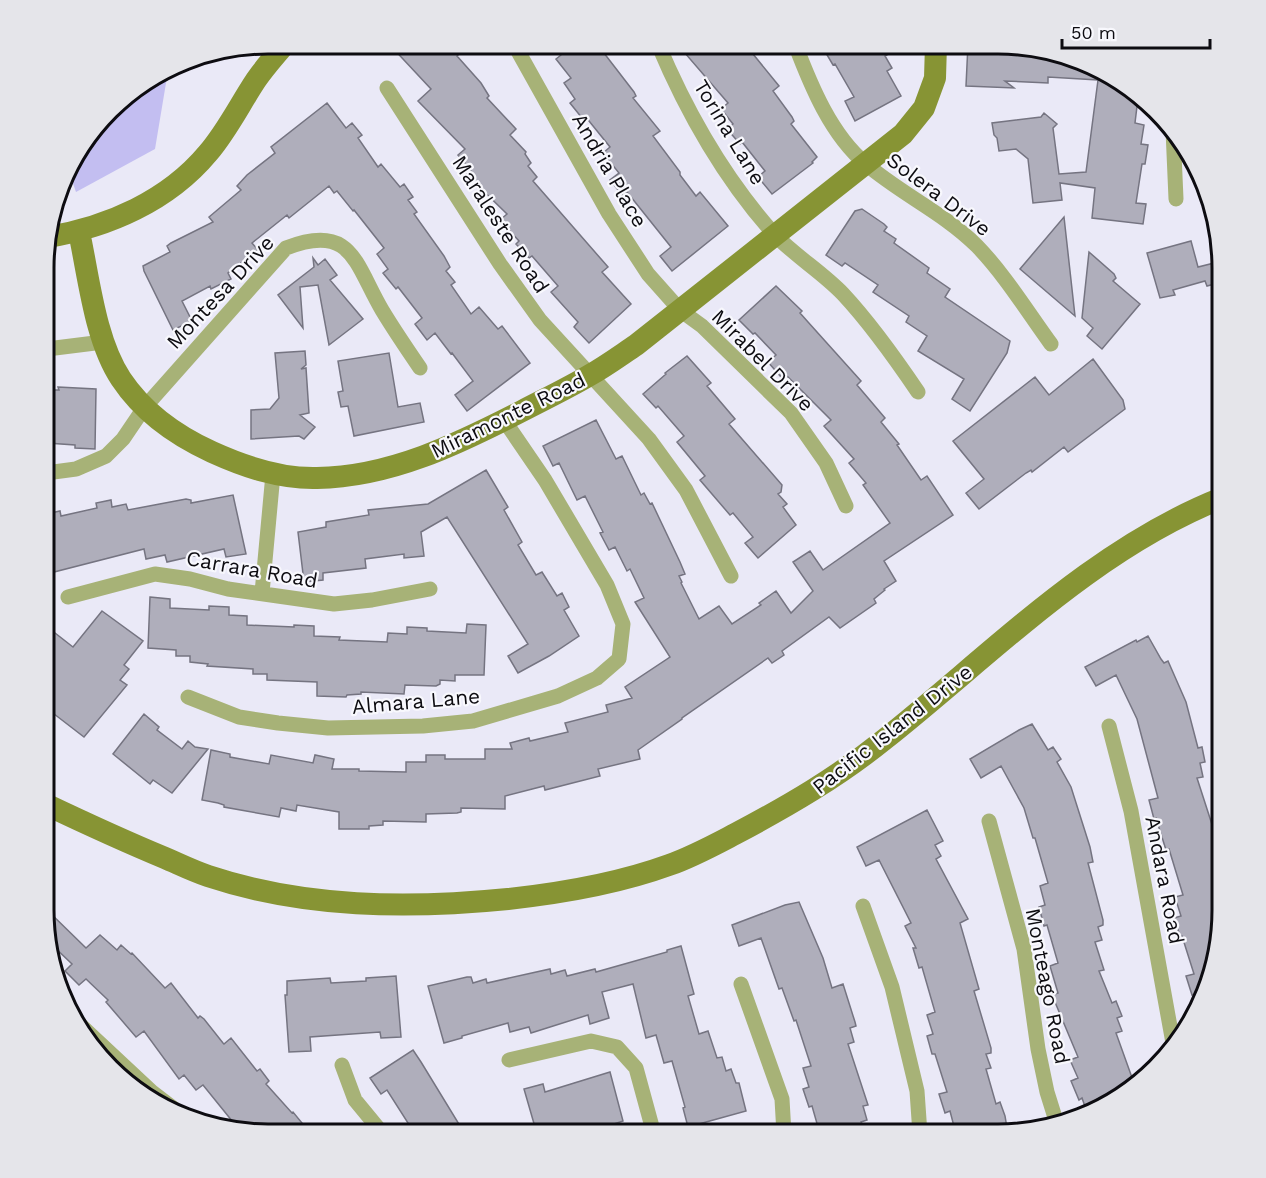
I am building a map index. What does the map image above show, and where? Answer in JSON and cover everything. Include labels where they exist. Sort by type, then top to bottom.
[{"type":"street","points":[[57,236],[79,232],[132,212],[169,190],[207,154],[232,120],[257,79],[277,54]]},
{"type":"street","name":"Andria Place","points":[[520,54],[609,214],[648,274],[680,310]]},
{"type":"street","name":"Torina Lane","points":[[662,54],[673,79],[714,154],[737,189],[776,236],[842,294],[887,348],[918,392]]},
{"type":"street","name":"Solera Drive","points":[[799,54],[831,124],[865,164],[941,216],[976,245],[998,271],[1051,344]]},
{"type":"street","name":"Miramonte Road","points":[[79,232],[103,342],[121,378],[144,408],[193,443],[232,461],[273,474],[315,478],[354,476],[444,450],[591,375],[636,345],[903,134],[924,108],[935,78],[936,54]]},
{"type":"street","name":"Maraleste Road","points":[[387,88],[500,264],[540,320],[649,439],[686,490],[732,576]]},
{"type":"street","points":[[1174,146],[1176,199]]},
{"type":"street","name":"Montesa Drive","points":[[54,472],[76,469],[106,456],[123,439],[144,408],[286,248],[306,240],[328,240],[347,249],[360,265],[382,309],[420,368]]},
{"type":"street","name":"Mirabel Drive","points":[[680,310],[702,326],[791,413],[826,463],[846,506]]},
{"type":"street","points":[[54,348],[103,342]]},
{"type":"street","name":"Almara Lane","points":[[188,697],[240,717],[278,723],[328,728],[423,726],[473,721],[558,696],[597,678],[619,659],[623,624],[607,585],[545,480],[504,420]]},
{"type":"street","points":[[262,593],[273,474]]},
{"type":"street","name":"Pacific Island Drive","points":[[54,808],[207,876],[265,891],[332,901],[396,905],[462,903],[542,895],[598,886],[670,865],[773,814],[825,784],[884,741],[1077,582],[1120,552],[1166,525],[1212,503]]},
{"type":"street","name":"Carrara Road","points":[[68,597],[155,574],[190,579],[228,589],[334,604],[372,600],[430,589]]},
{"type":"street","name":"Andara Road","points":[[1109,726],[1131,811],[1172,1035]]},
{"type":"street","name":"Monteago Road","points":[[989,821],[1024,949],[1038,1049],[1055,1117]]},
{"type":"street","points":[[863,906],[892,987],[917,1091],[919,1124]]},
{"type":"street","points":[[741,984],[782,1099],[783,1124]]},
{"type":"street","points":[[509,1060],[591,1041],[617,1047],[636,1068],[651,1124]]},
{"type":"street","points":[[103,1047],[143,1084]]},
{"type":"street","points":[[342,1065],[355,1101],[375,1124]]},
{"type":"shaded area","points":[[167,80],[155,149],[76,192],[72,181],[98,138],[127,107]]},
{"type":"building","points":[[398,54],[459,54],[457,56],[481,83],[489,96],[487,98],[516,129],[510,135],[526,152],[531,163],[528,166],[537,177],[533,181],[608,267],[602,272],[631,304],[589,343],[574,327],[578,322],[551,292],[558,286],[532,256],[529,258],[516,244],[519,241],[500,220],[507,214],[466,174],[471,170],[458,155],[465,149],[418,101],[431,89]]},
{"type":"building","points":[[605,54],[634,92],[636,96],[633,98],[660,131],[653,136],[680,175],[696,196],[700,192],[728,226],[672,271],[660,256],[671,247],[627,192],[622,195],[610,180],[619,173],[603,153],[610,147],[585,116],[582,118],[570,103],[575,99],[564,83],[571,78],[556,59],[561,55]]},
{"type":"building","points":[[686,54],[753,54],[779,86],[773,91],[792,117],[794,121],[791,124],[817,157],[813,163],[772,194],[758,177],[765,171],[742,142],[740,144],[727,129],[733,124],[721,109],[728,103]]},
{"type":"building","points":[[827,54],[888,54],[885,56],[892,68],[887,71],[901,96],[855,121],[845,101],[854,97],[835,64],[833,65]]},
{"type":"building","points":[[968,54],[1012,54],[1067,65],[1093,76],[1128,98],[1137,105],[1135,123],[1144,125],[1141,144],[1148,145],[1145,164],[1142,164],[1136,203],[1146,204],[1143,224],[1092,218],[1095,188],[1060,183],[1062,200],[1033,203],[1028,159],[1016,149],[999,151],[997,138],[994,135],[992,123],[1041,117],[1044,113],[1057,124],[1053,128],[1059,174],[1086,172],[1098,80],[1048,77],[1048,83],[1005,81],[1014,88],[966,86]]},
{"type":"building","points":[[327,103],[346,128],[352,123],[362,135],[358,138],[378,167],[381,164],[400,187],[404,184],[413,197],[408,200],[417,212],[414,214],[444,256],[450,267],[446,271],[455,282],[451,285],[471,314],[479,307],[498,329],[502,326],[530,363],[467,411],[455,395],[473,381],[435,333],[427,340],[415,324],[422,318],[398,287],[396,289],[383,273],[388,269],[377,254],[384,248],[354,210],[337,191],[334,193],[329,186],[289,218],[287,215],[252,243],[258,250],[228,273],[231,279],[211,289],[210,286],[182,301],[192,321],[173,330],[144,271],[143,266],[170,252],[167,246],[171,243],[213,222],[209,217],[241,190],[237,186],[247,175],[275,153],[271,147]]},
{"type":"building","points":[[862,209],[884,224],[887,227],[884,231],[896,239],[894,243],[929,268],[927,273],[950,289],[945,297],[1010,341],[1007,353],[970,411],[952,399],[964,379],[918,351],[927,336],[906,322],[909,316],[873,292],[878,285],[845,263],[842,266],[826,255],[855,211]]},
{"type":"building","points":[[1064,217],[1075,316],[1020,269]]},
{"type":"building","points":[[1191,241],[1198,267],[1212,264],[1212,285],[1207,286],[1205,281],[1173,290],[1175,295],[1160,298],[1147,253]]},
{"type":"building","points":[[1089,252],[1114,274],[1116,278],[1113,281],[1140,304],[1102,349],[1087,336],[1093,328],[1082,318]]},
{"type":"building","points":[[313,258],[318,265],[325,259],[337,275],[330,280],[363,319],[329,345],[318,285],[300,287],[303,328],[278,295],[314,267]]},
{"type":"building","points":[[776,286],[802,311],[800,313],[861,381],[857,385],[885,418],[881,422],[899,444],[897,445],[921,480],[927,476],[953,515],[884,561],[896,581],[874,599],[876,603],[840,628],[829,617],[782,651],[784,655],[772,663],[768,658],[638,750],[640,759],[598,769],[600,776],[545,790],[544,786],[505,796],[505,809],[461,808],[461,812],[457,813],[426,814],[426,822],[383,821],[383,825],[369,826],[369,829],[339,829],[339,812],[297,805],[296,811],[281,808],[279,817],[224,807],[218,803],[202,800],[211,750],[230,754],[230,757],[269,764],[271,755],[313,763],[315,755],[334,759],[332,769],[406,772],[406,762],[426,762],[426,755],[445,755],[445,759],[485,759],[485,749],[512,749],[510,743],[568,732],[565,723],[608,712],[606,705],[632,698],[625,687],[670,657],[635,602],[644,598],[630,569],[627,571],[615,547],[609,550],[600,533],[603,532],[585,496],[577,500],[559,463],[553,466],[543,446],[596,420],[616,459],[622,456],[641,495],[644,493],[650,504],[652,503],[685,574],[679,576],[681,583],[699,619],[719,606],[732,624],[761,605],[759,603],[776,591],[791,613],[813,591],[793,562],[810,551],[823,570],[890,523],[863,485],[866,483],[849,463],[854,459],[824,426],[831,420],[785,374],[781,377],[768,362],[776,355],[739,320]]},
{"type":"building","points":[[305,351],[306,365],[301,369],[306,368],[309,413],[300,415],[315,427],[304,439],[299,436],[251,439],[251,410],[270,409],[279,398],[275,353]]},
{"type":"building","points":[[389,353],[398,407],[420,403],[424,422],[354,436],[348,406],[341,407],[338,392],[343,391],[338,361]]},
{"type":"building","points":[[687,356],[711,383],[707,386],[735,419],[729,424],[782,485],[781,492],[778,494],[787,504],[783,507],[796,525],[758,558],[745,543],[753,537],[733,513],[730,515],[700,480],[705,476],[677,442],[684,436],[658,406],[656,408],[643,394]]},
{"type":"building","points":[[1093,359],[1123,400],[1125,409],[1068,452],[1064,447],[979,509],[966,493],[984,479],[953,441],[1035,377],[1049,395]]},
{"type":"building","points":[[58,387],[96,389],[95,449],[54,444],[54,390],[59,390]]},
{"type":"building","points":[[486,470],[508,507],[504,510],[522,542],[518,545],[536,575],[542,572],[557,596],[562,593],[569,607],[564,610],[579,636],[549,656],[518,673],[508,656],[528,644],[447,517],[421,532],[424,556],[404,558],[404,554],[365,559],[366,568],[323,573],[323,580],[304,582],[298,532],[326,527],[326,522],[369,515],[368,510],[428,504]]},
{"type":"building","points":[[233,495],[246,554],[226,557],[224,549],[167,562],[165,555],[146,559],[144,549],[54,572],[54,512],[60,511],[61,516],[97,508],[96,503],[111,500],[112,507],[126,504],[128,510],[186,499],[191,500],[191,503]]},
{"type":"building","points":[[150,597],[170,599],[170,608],[209,610],[209,606],[229,607],[229,615],[247,616],[247,625],[314,626],[314,636],[340,637],[339,640],[387,642],[388,633],[407,634],[407,627],[427,628],[427,631],[466,633],[467,624],[486,625],[484,675],[455,675],[455,681],[440,680],[440,684],[436,686],[405,685],[404,694],[361,692],[361,694],[346,697],[317,696],[317,682],[267,680],[267,674],[253,674],[253,669],[207,666],[208,664],[190,662],[190,656],[176,656],[176,650],[148,648]]},
{"type":"building","points":[[102,611],[143,641],[124,665],[129,669],[120,680],[127,685],[84,737],[54,714],[54,632],[73,647]]},
{"type":"building","points":[[1148,636],[1164,663],[1168,661],[1186,702],[1198,748],[1202,747],[1205,762],[1200,763],[1203,777],[1197,778],[1212,824],[1212,924],[1205,965],[1196,992],[1192,995],[1186,976],[1194,974],[1174,918],[1181,916],[1175,897],[1183,895],[1169,849],[1166,850],[1149,800],[1158,798],[1137,719],[1116,675],[1096,686],[1085,667],[1136,640],[1137,642]]},
{"type":"building","points":[[144,714],[159,727],[157,730],[182,749],[188,741],[195,747],[208,749],[172,793],[153,780],[150,784],[113,754]]},
{"type":"building","points":[[1032,724],[1048,750],[1053,747],[1061,759],[1057,762],[1071,787],[1093,862],[1088,863],[1103,920],[1103,925],[1098,927],[1102,940],[1095,942],[1104,970],[1099,971],[1112,1003],[1116,1001],[1122,1016],[1117,1018],[1122,1031],[1116,1033],[1132,1077],[1085,1106],[1082,1098],[1079,1100],[1071,1081],[1078,1078],[1070,1060],[1078,1057],[1052,995],[1058,993],[1050,966],[1058,963],[1039,907],[1045,905],[1040,886],[1048,883],[1035,838],[1033,838],[1024,808],[1001,766],[981,778],[970,759]]},
{"type":"building","points":[[927,810],[943,841],[935,845],[941,856],[936,859],[968,919],[960,923],[979,989],[974,991],[991,1048],[991,1053],[986,1054],[991,1068],[986,1069],[996,1104],[1000,1102],[1006,1124],[953,1124],[950,1111],[945,1113],[939,1094],[947,1092],[927,1036],[933,1034],[927,1015],[935,1012],[922,967],[919,968],[913,948],[916,948],[905,926],[911,923],[879,860],[866,866],[857,847]]},
{"type":"building","points":[[799,902],[823,958],[832,988],[843,984],[856,1026],[850,1028],[854,1042],[848,1044],[868,1105],[863,1106],[867,1120],[861,1122],[862,1124],[817,1124],[812,1106],[809,1107],[803,1089],[809,1087],[803,1068],[811,1066],[796,1020],[794,1021],[782,988],[779,989],[761,938],[739,946],[732,925]]},
{"type":"building","points":[[54,917],[86,948],[100,935],[117,950],[121,945],[132,953],[165,988],[171,983],[198,1018],[200,1016],[204,1019],[224,1044],[231,1038],[257,1071],[260,1069],[269,1081],[266,1084],[303,1124],[254,1124],[232,1121],[203,1085],[196,1090],[184,1075],[179,1079],[144,1031],[136,1037],[106,1002],[108,1000],[86,979],[79,985],[65,971],[72,964],[58,950]]},
{"type":"building","points":[[681,946],[694,994],[688,996],[699,1034],[708,1031],[717,1058],[722,1057],[726,1071],[731,1069],[736,1083],[739,1083],[746,1111],[699,1124],[687,1124],[683,1108],[685,1107],[672,1061],[664,1063],[656,1035],[646,1038],[633,984],[602,992],[609,1018],[590,1024],[588,1015],[531,1033],[529,1027],[510,1032],[508,1023],[444,1043],[428,986],[467,977],[471,977],[473,983],[486,979],[487,983],[550,969],[551,974],[565,970],[567,976],[595,969],[596,972],[667,952],[667,950]]},
{"type":"building","points":[[396,976],[401,1037],[381,1038],[380,1032],[310,1037],[311,1051],[289,1052],[285,995],[287,995],[287,981],[330,978],[331,983]]},
{"type":"building","points":[[413,1050],[459,1124],[409,1124],[387,1090],[381,1094],[370,1078]]},
{"type":"building","points":[[610,1072],[623,1121],[614,1124],[534,1124],[524,1089],[543,1084],[545,1092]]}]
